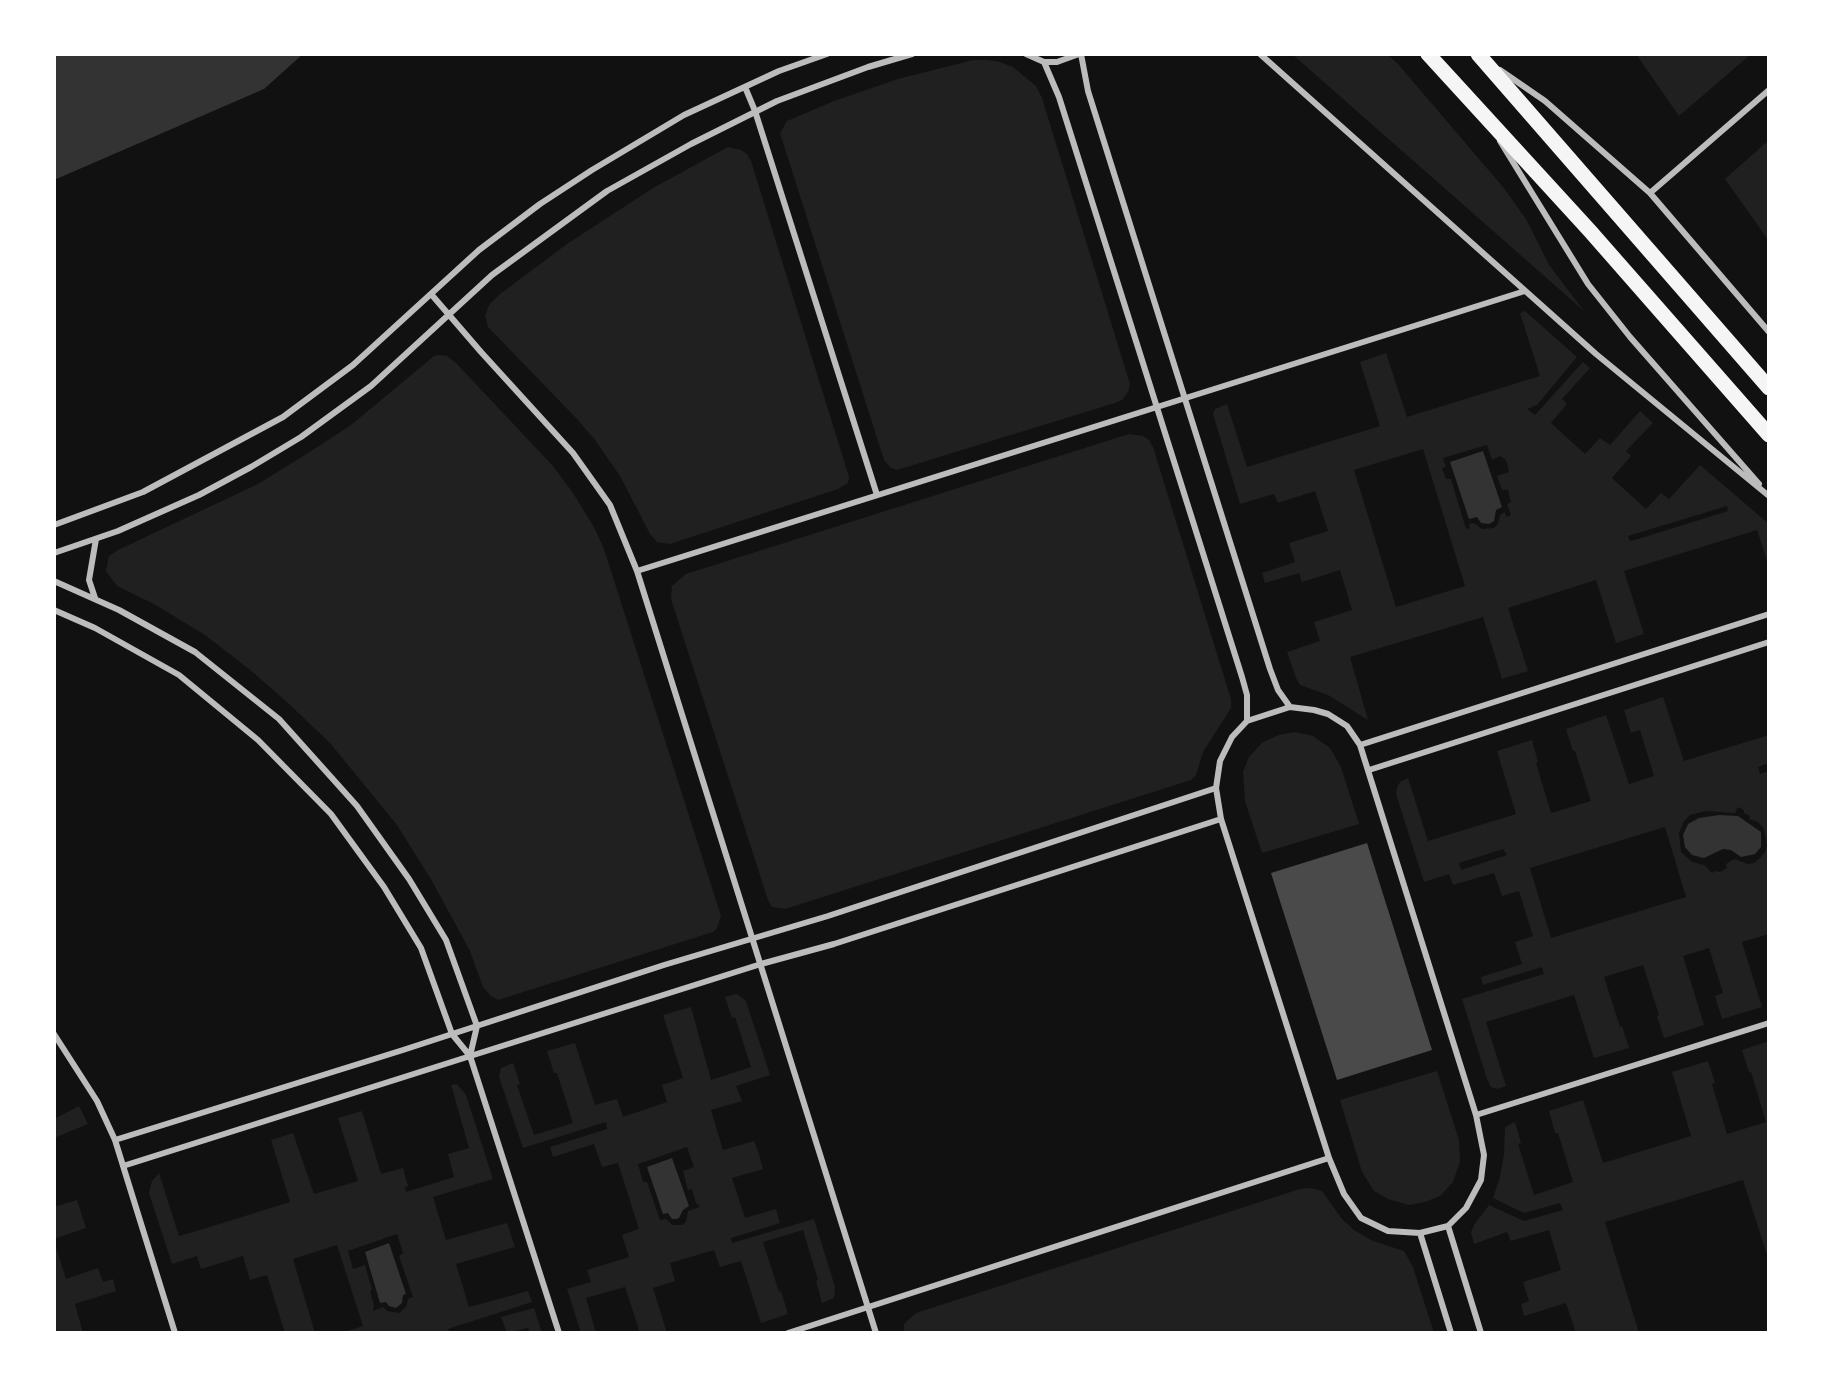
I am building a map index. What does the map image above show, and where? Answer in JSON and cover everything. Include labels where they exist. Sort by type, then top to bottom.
[{"type":"main road","points":[[1428,54],[1769,435]]},
{"type":"main road","points":[[1479,56],[1769,388]]},
{"type":"street","points":[[54,525],[143,492],[282,417],[353,365],[479,250],[549,199],[684,116],[779,71],[827,54]]},
{"type":"street","points":[[54,553],[151,517],[199,495],[301,437],[371,386],[492,275],[607,191],[777,101],[868,67],[912,54]]},
{"type":"street","points":[[1026,54],[1044,62],[1057,62],[1080,54],[1088,91],[1270,669],[1278,690],[1290,707]]},
{"type":"street","points":[[1260,54],[1596,354],[1769,496]]},
{"type":"street","points":[[1479,56],[1545,101],[1650,193],[1769,332]]},
{"type":"street","points":[[1044,62],[1065,114],[1242,677],[1247,695],[1247,721]]},
{"type":"street","points":[[745,87],[755,111],[877,495]]},
{"type":"street","points":[[1650,193],[1769,90]]},
{"type":"street","points":[[1482,112],[1588,284],[1630,337],[1769,496]]},
{"type":"street","points":[[637,571],[1525,291]]},
{"type":"street","points":[[431,294],[573,453],[610,505],[637,571],[876,1333]]},
{"type":"street","points":[[95,598],[89,580],[96,539]]},
{"type":"street","points":[[54,581],[95,598],[195,652],[279,719],[357,806],[409,879],[446,940],[477,1026],[470,1056]]},
{"type":"street","points":[[54,610],[95,628],[179,675],[258,740],[332,814],[384,887],[421,948],[452,1034],[470,1056],[559,1333]]},
{"type":"street","points":[[1360,745],[1769,614]]},
{"type":"street","points":[[1369,770],[1769,642]]},
{"type":"street","points":[[1290,707],[1328,714],[1347,726],[1360,745],[1476,1115],[1484,1155],[1481,1180],[1466,1208],[1448,1226],[1420,1233],[1388,1231],[1362,1218],[1344,1194],[1329,1158],[1221,819],[1216,788],[1220,761],[1232,737],[1247,721],[1290,707]]},
{"type":"street","points":[[115,1140],[752,937],[828,916],[1216,788]]},
{"type":"street","points":[[123,1166],[761,964],[834,944],[1221,819]]},
{"type":"street","points":[[1476,1115],[1769,1023]]},
{"type":"street","points":[[54,1034],[97,1101],[115,1140],[175,1333]]},
{"type":"street","points":[[788,1333],[1329,1158]]},
{"type":"street","points":[[1448,1226],[1481,1333]]},
{"type":"street","points":[[1420,1233],[1451,1333]]},
{"type":"shaded area","points":[[54,54],[303,54],[264,89],[54,180]]},
{"type":"shaded area","points":[[1292,54],[1387,54],[1503,187],[1526,219],[1549,265],[1584,311]]},
{"type":"shaded area","points":[[1636,54],[1751,54],[1679,116]]},
{"type":"shaded area","points":[[973,60],[1000,62],[1013,67],[1036,86],[1042,98],[1130,384],[1122,400],[1115,403],[897,470],[891,468],[884,460],[780,133],[787,121],[834,101],[898,79]]},
{"type":"shaded area","points":[[1769,140],[1769,241],[1725,179]]},
{"type":"shaded area","points":[[728,147],[741,150],[751,161],[849,477],[848,483],[838,489],[670,544],[657,542],[650,534],[620,476],[595,440],[488,327],[485,316],[489,305],[500,294],[567,244],[653,188]]},
{"type":"shaded area","points":[[1525,311],[1577,357],[1537,405],[1527,409],[1535,415],[1583,362],[1590,368],[1562,399],[1567,404],[1551,423],[1585,454],[1600,438],[1610,445],[1640,411],[1653,423],[1626,451],[1631,456],[1612,478],[1646,509],[1661,493],[1669,499],[1700,465],[1769,524],[1769,567],[1757,530],[1624,571],[1644,634],[1616,643],[1596,580],[1508,608],[1528,671],[1502,679],[1483,617],[1350,657],[1368,720],[1328,695],[1300,685],[1287,652],[1320,641],[1314,622],[1352,610],[1340,570],[1302,582],[1299,573],[1265,583],[1262,573],[1295,562],[1289,543],[1328,531],[1315,491],[1278,503],[1274,494],[1240,504],[1213,414],[1215,409],[1227,404],[1247,467],[1380,426],[1360,362],[1386,353],[1407,417],[1540,376],[1520,313]],"holes":[[[1487,445],[1492,460],[1500,456],[1506,460],[1509,472],[1497,476],[1502,490],[1508,490],[1511,502],[1507,504],[1511,515],[1506,517],[1505,512],[1500,515],[1498,524],[1494,528],[1482,529],[1474,523],[1469,524],[1470,528],[1466,529],[1451,479],[1446,479],[1442,468],[1446,467],[1443,458]],[[1423,449],[1465,586],[1396,607],[1354,470]],[[1727,506],[1728,511],[1638,539],[1630,541],[1628,536]]]},
{"type":"shaded area","points":[[434,356],[447,356],[456,363],[553,466],[594,527],[604,549],[721,916],[713,932],[498,1000],[483,987],[470,951],[432,881],[397,825],[330,743],[249,669],[205,635],[154,604],[117,586],[106,571],[109,556],[118,550],[258,484],[351,425]]},
{"type":"shaded area","points":[[1129,434],[1143,436],[1153,447],[1231,699],[1231,708],[1203,752],[1196,775],[1191,780],[785,909],[772,907],[671,599],[672,586],[686,574]]},
{"type":"shaded area","points":[[1483,451],[1502,507],[1496,510],[1494,521],[1489,524],[1481,523],[1477,517],[1469,519],[1450,462]]},
{"type":"shaded area","points":[[1663,697],[1684,761],[1769,735],[1769,763],[1758,767],[1760,774],[1769,771],[1769,934],[1742,942],[1762,1007],[1722,1019],[1715,996],[1723,993],[1709,948],[1683,956],[1704,1025],[1664,1038],[1643,965],[1604,977],[1629,1048],[1594,1058],[1574,995],[1486,1022],[1506,1086],[1497,1089],[1491,1087],[1462,999],[1544,974],[1542,967],[1483,985],[1481,977],[1522,964],[1515,942],[1533,936],[1519,891],[1502,896],[1494,873],[1453,885],[1449,874],[1424,882],[1396,794],[1397,787],[1400,782],[1408,778],[1428,841],[1516,814],[1497,751],[1532,740],[1538,762],[1536,763],[1551,813],[1591,801],[1566,729],[1606,715],[1629,784],[1654,776],[1640,730],[1631,733],[1624,710]],"holes":[[[1738,807],[1750,816],[1749,819],[1758,822],[1764,829],[1767,845],[1765,852],[1754,863],[1748,864],[1734,859],[1726,864],[1727,868],[1712,873],[1704,865],[1692,862],[1681,852],[1679,833],[1684,821],[1690,815],[1706,811],[1735,813]],[[1665,827],[1686,897],[1551,938],[1530,868]],[[1503,849],[1507,855],[1461,870],[1459,863]]]},
{"type":"shaded area","points":[[1295,732],[1313,736],[1330,748],[1341,767],[1359,824],[1262,853],[1245,801],[1243,772],[1249,757],[1263,742],[1279,735]]},
{"type":"shaded area","points":[[1719,815],[1738,816],[1761,832],[1761,847],[1755,854],[1741,857],[1731,850],[1723,849],[1704,858],[1692,855],[1685,847],[1683,835],[1688,824],[1699,818]]},
{"type":"shaded area","points":[[737,994],[746,1001],[770,1075],[736,1086],[742,1101],[711,1110],[723,1150],[754,1141],[759,1154],[763,1169],[732,1178],[745,1218],[776,1209],[780,1223],[731,1238],[732,1243],[814,1219],[835,1287],[834,1298],[822,1303],[816,1281],[818,1280],[803,1230],[763,1242],[788,1314],[761,1323],[741,1261],[720,1267],[714,1250],[670,1263],[675,1281],[653,1288],[667,1333],[640,1333],[625,1287],[586,1298],[596,1333],[581,1333],[567,1289],[591,1282],[587,1270],[629,1257],[622,1235],[639,1229],[618,1163],[602,1167],[594,1144],[553,1157],[550,1147],[607,1129],[606,1122],[523,1148],[499,1077],[501,1068],[513,1063],[520,1084],[517,1085],[534,1135],[573,1123],[557,1073],[554,1073],[547,1051],[575,1043],[595,1105],[617,1099],[623,1117],[667,1102],[662,1085],[683,1078],[663,1015],[691,1007],[711,1080],[751,1067],[735,1017],[732,1018],[725,997]],"holes":[[[687,1147],[694,1167],[683,1171],[688,1190],[692,1189],[696,1203],[700,1207],[688,1211],[686,1222],[682,1225],[672,1225],[666,1219],[660,1220],[647,1182],[643,1182],[638,1164]]]},
{"type":"shaded area","points":[[1769,1041],[1769,1261],[1743,1180],[1605,1222],[1639,1333],[1576,1333],[1566,1303],[1524,1316],[1521,1304],[1529,1301],[1523,1282],[1561,1270],[1549,1230],[1511,1241],[1507,1232],[1474,1244],[1471,1232],[1489,1205],[1524,1221],[1563,1210],[1560,1203],[1524,1213],[1493,1198],[1504,1154],[1505,1127],[1515,1122],[1521,1143],[1518,1144],[1534,1195],[1573,1182],[1549,1111],[1583,1100],[1603,1163],[1691,1136],[1672,1072],[1708,1061],[1715,1083],[1712,1084],[1727,1134],[1766,1122],[1742,1050]]},
{"type":"shaded area","points":[[1437,1071],[1459,1140],[1460,1162],[1453,1182],[1440,1196],[1425,1202],[1409,1205],[1388,1199],[1374,1191],[1362,1172],[1340,1100]]},
{"type":"shaded area","points":[[457,1084],[466,1095],[493,1179],[433,1197],[446,1240],[507,1223],[515,1247],[456,1264],[469,1307],[528,1291],[532,1302],[448,1329],[449,1333],[341,1333],[363,1326],[337,1245],[293,1259],[315,1333],[285,1333],[267,1275],[250,1280],[243,1256],[201,1269],[197,1256],[172,1264],[149,1193],[152,1181],[159,1173],[179,1236],[290,1202],[271,1140],[293,1133],[314,1194],[358,1181],[338,1118],[362,1111],[381,1174],[403,1168],[408,1186],[405,1187],[406,1192],[454,1177],[448,1154],[469,1148],[451,1085]],"holes":[[[397,1234],[403,1253],[399,1256],[413,1297],[408,1299],[406,1307],[399,1313],[387,1311],[383,1307],[373,1311],[374,1305],[370,1291],[372,1290],[365,1265],[353,1269],[348,1251]]]},
{"type":"shaded area","points":[[79,1106],[88,1124],[54,1138],[54,1119]]},
{"type":"shaded area","points":[[672,1158],[689,1206],[676,1219],[672,1219],[668,1213],[663,1214],[647,1167]]},
{"type":"shaded area","points":[[1310,1188],[1322,1191],[1342,1219],[1354,1230],[1373,1241],[1404,1251],[1413,1267],[1434,1333],[904,1333],[904,1324],[916,1313],[1300,1189]]},
{"type":"shaded area","points":[[77,1200],[86,1228],[54,1239],[54,1207]]},
{"type":"shaded area","points":[[54,1241],[66,1279],[98,1268],[103,1282],[113,1279],[116,1291],[75,1304],[83,1333],[54,1333]]},
{"type":"shaded area","points":[[389,1243],[406,1294],[403,1295],[402,1303],[396,1308],[389,1306],[386,1302],[380,1303],[365,1252]]},
{"type":"shaded area","points":[[534,1308],[542,1333],[530,1333],[528,1328],[507,1333],[501,1317]]},
{"type":"building","points":[[1367,843],[1432,1050],[1337,1080],[1271,873]]}]
